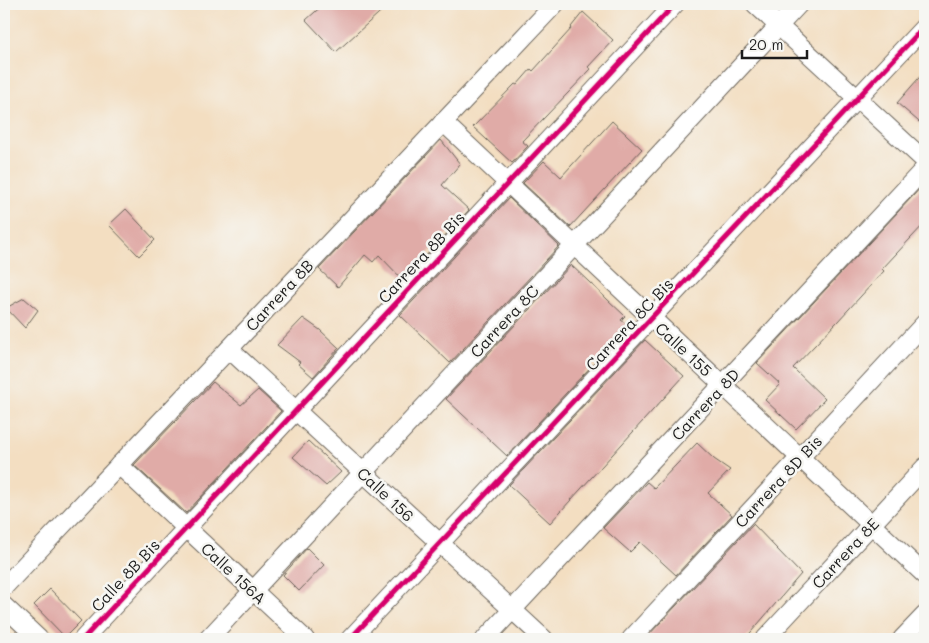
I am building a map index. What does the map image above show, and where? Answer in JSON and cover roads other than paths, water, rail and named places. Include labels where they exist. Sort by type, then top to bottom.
[{"type":"street","name":"Carrera 8B","points":[[4,587],[555,4]]},
{"type":"street","name":"Carrera 8B Bis","points":[[186,528],[675,4]]},
{"type":"street","points":[[755,4],[925,161]]},
{"type":"street","name":"Carrera 8C","points":[[208,639],[799,4]]},
{"type":"street","name":"Carrera 8C Bis","points":[[350,639],[925,26]]},
{"type":"street","name":"Calle 155","points":[[443,122],[925,575]]},
{"type":"street","name":"Carrera 8D","points":[[485,639],[925,168]]},
{"type":"street","name":"Carrera 8D Bis","points":[[631,639],[925,323]]},
{"type":"street","name":"Calle 156","points":[[229,348],[544,639]]},
{"type":"street","name":"Calle 156A","points":[[119,465],[305,639]]},
{"type":"street","name":"Carrera 8E","points":[[765,639],[925,468]]},
{"type":"street","name":"Calle 8B Bis","points":[[82,639],[186,528]]},
{"type":"street","points":[[4,606],[39,639]]},
{"type":"street","points":[[902,639],[925,615]]}]
